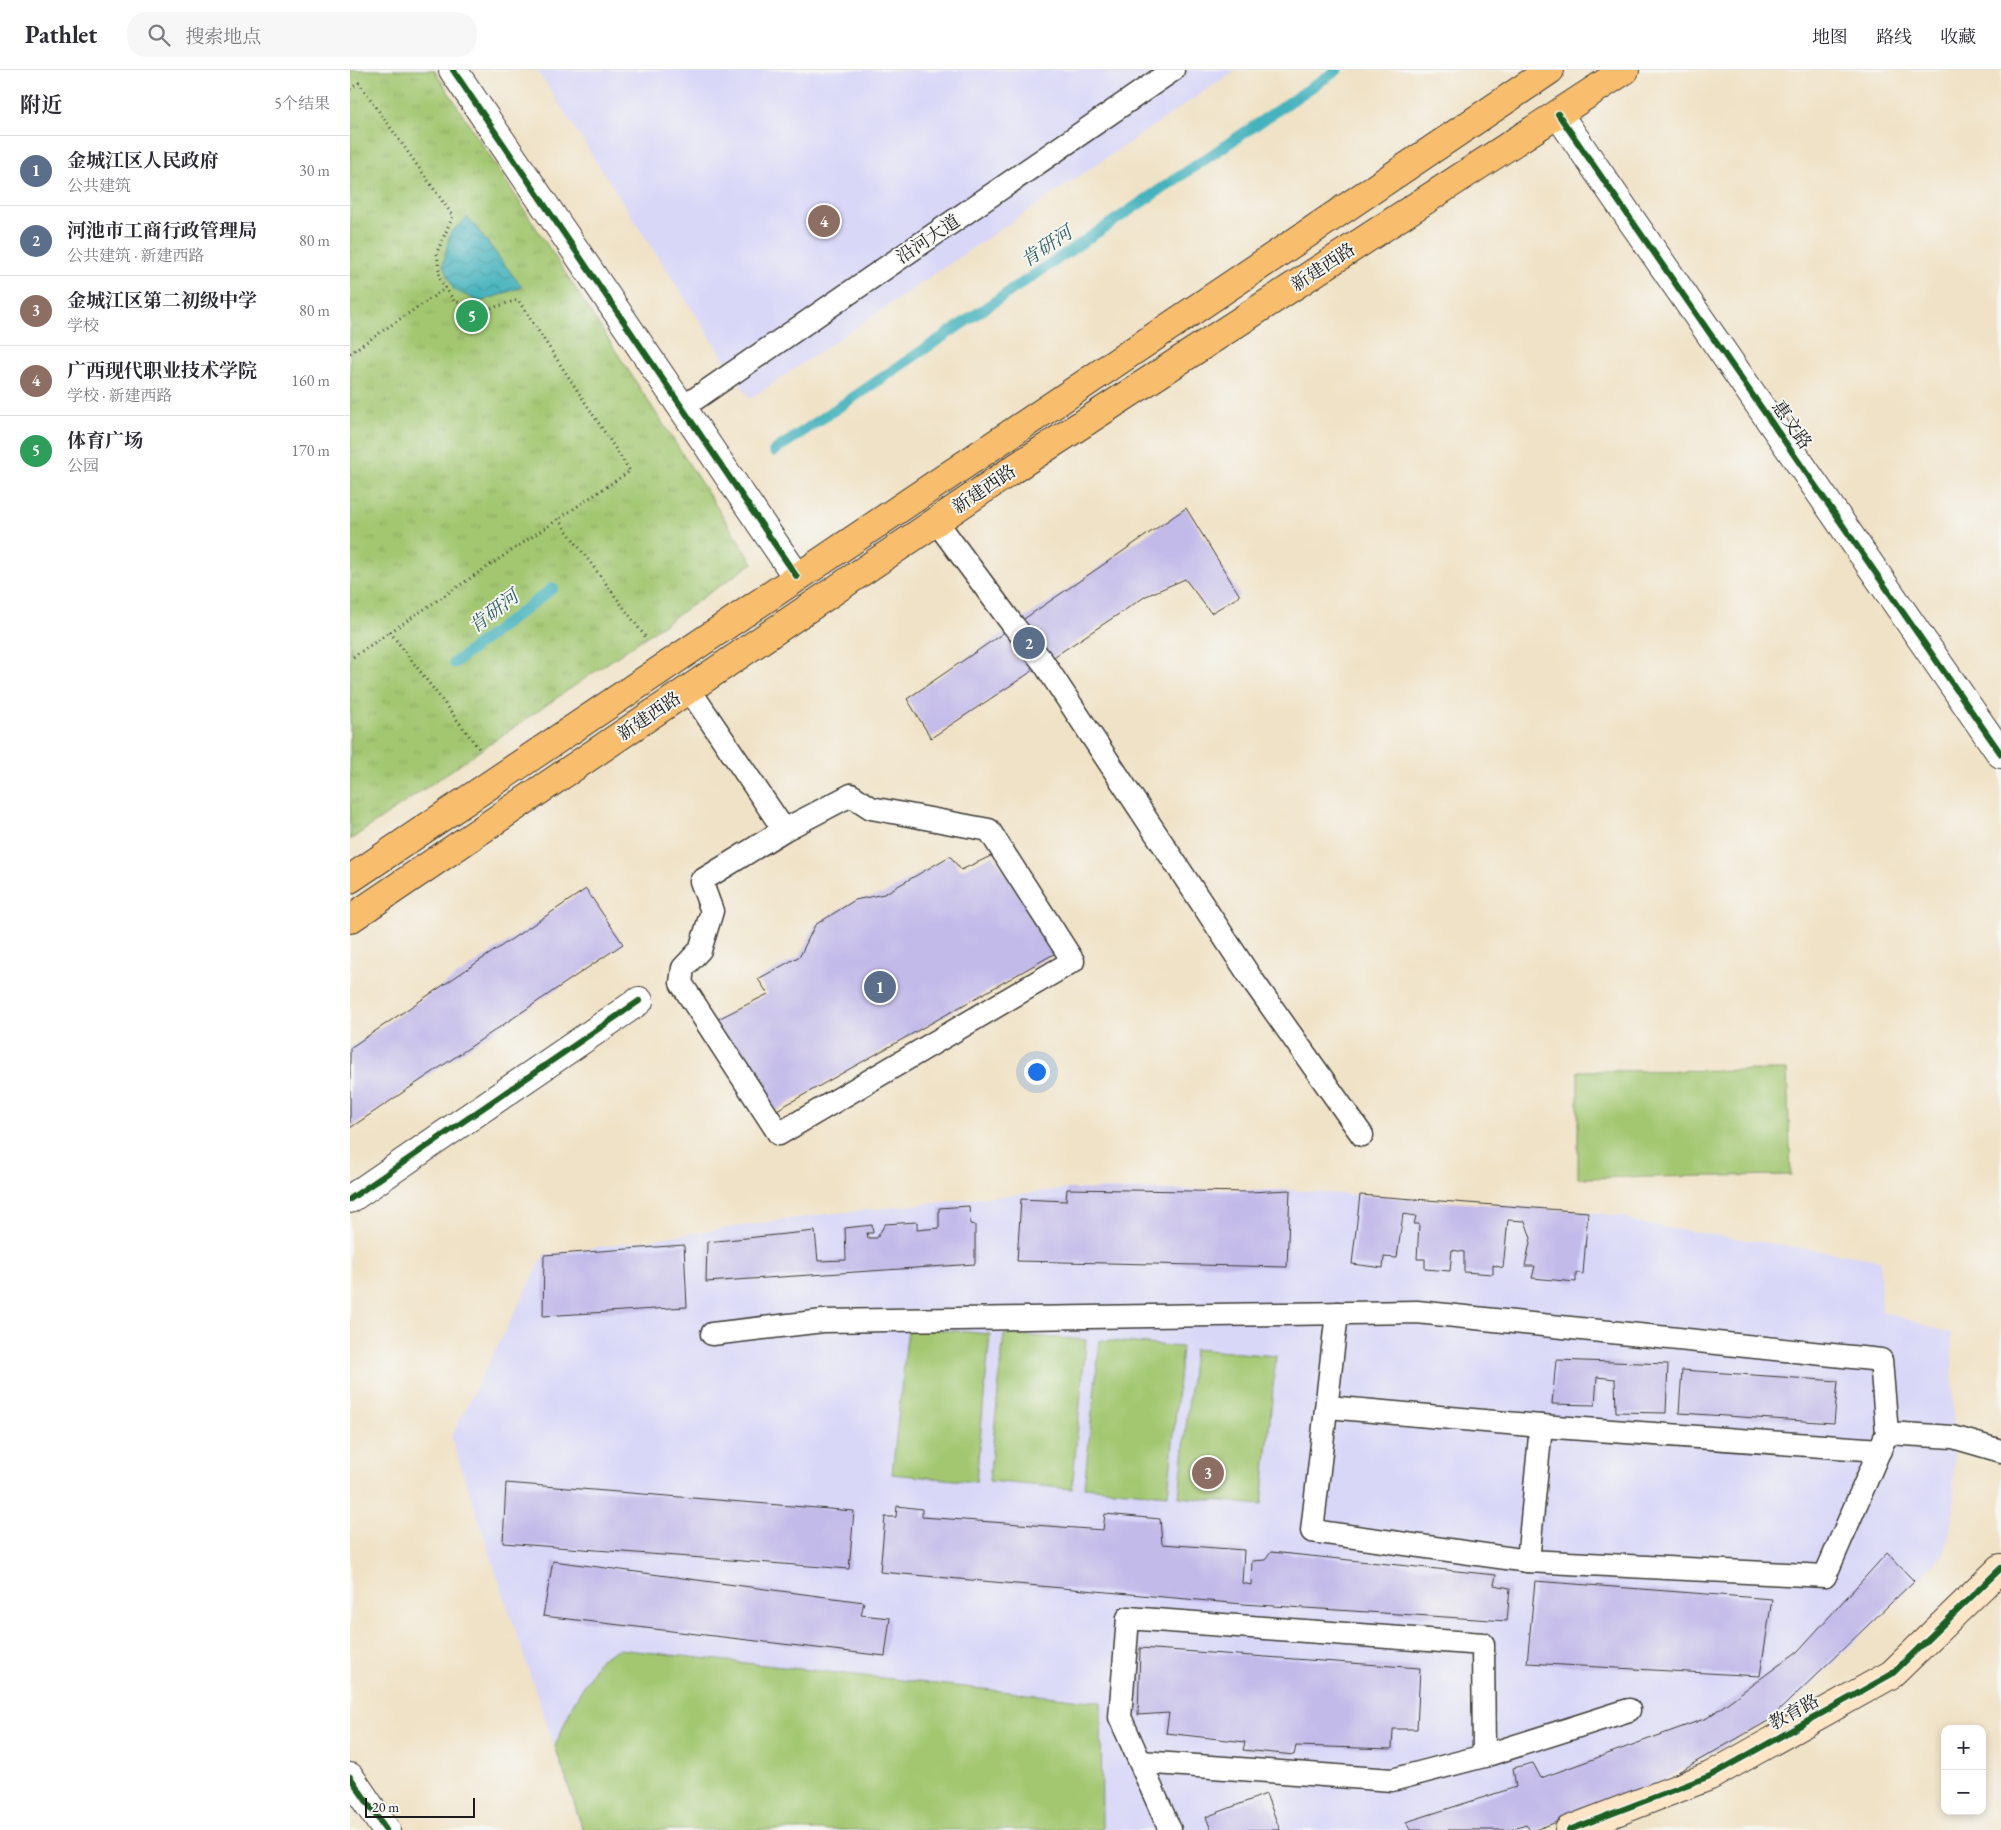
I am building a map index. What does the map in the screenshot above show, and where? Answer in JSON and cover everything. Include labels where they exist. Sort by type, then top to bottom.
[{"type":"main road","name":"新建西路","points":[[350,879],[1550,70]]},
{"type":"main road","name":"新建西路","points":[[350,919],[1029,458],[1625,70]]},
{"type":"street","points":[[453,70],[797,577]]},
{"type":"street","name":"惠文路","points":[[1558,114],[2001,754]]},
{"type":"street","points":[[350,1199],[639,1001]]},
{"type":"street","name":"教育路","points":[[1569,1830],[1710,1776],[1892,1674],[2001,1568]]},
{"type":"street","points":[[350,1777],[386,1830]]},
{"type":"lane","name":"沿河大道","points":[[682,408],[1173,70]]},
{"type":"lane","points":[[936,521],[1013,625],[1044,662],[1251,978],[1362,1135]]},
{"type":"lane","points":[[689,689],[784,830]]},
{"type":"lane","points":[[852,795],[871,808],[989,830],[1073,962],[780,1134],[681,984],[684,968],[700,950],[712,911],[701,881],[784,830],[852,795]]},
{"type":"lane","points":[[712,1334],[823,1321],[1337,1313],[1417,1312],[1881,1360],[1883,1442],[1825,1576],[1528,1561],[1312,1532],[1328,1407],[1337,1313]]},
{"type":"lane","points":[[1328,1407],[1541,1426],[1883,1442],[1953,1437],[2001,1451]]},
{"type":"lane","points":[[1528,1561],[1541,1426]]},
{"type":"lane","points":[[1170,1830],[1120,1717],[1128,1618],[1483,1644],[1484,1756]]},
{"type":"lane","points":[[1141,1762],[1392,1780],[1484,1756],[1629,1710]]},
{"type":"path","points":[[350,89],[359,83],[454,216],[437,252],[440,279],[454,301],[485,310],[518,300],[630,471],[350,659]]},
{"type":"path","points":[[350,353],[446,288]]},
{"type":"path","points":[[558,519],[666,666]]},
{"type":"path","points":[[390,632],[502,776]]},
{"type":"shaded area","points":[[537,70],[1236,70],[750,399]]},
{"type":"shaded area","points":[[1067,1189],[1290,1190],[1588,1212],[1628,1217],[1636,1223],[1880,1260],[1881,1311],[1952,1334],[1954,1509],[1945,1553],[1783,1713],[1669,1775],[1538,1830],[582,1830],[451,1437],[544,1255],[818,1215]]},
{"type":"green space","points":[[350,70],[434,70],[753,563],[350,840]]},
{"type":"green space","points":[[1787,1070],[1791,1175],[1578,1178],[1578,1071]]},
{"type":"green space","points":[[908,1327],[990,1334],[976,1482],[892,1474]]},
{"type":"green space","points":[[1004,1334],[1086,1340],[1072,1489],[989,1481]]},
{"type":"green space","points":[[1100,1340],[1182,1347],[1168,1495],[1084,1487]]},
{"type":"green space","points":[[1194,1349],[1276,1356],[1262,1505],[1179,1497]]},
{"type":"green space","points":[[618,1649],[1101,1702],[1102,1830],[583,1830],[555,1746],[573,1704],[600,1659]]},
{"type":"water","points":[[468,217],[522,287],[480,302],[454,290],[443,265],[450,233]]},
{"type":"building","points":[[1186,508],[1240,596],[1211,613],[1185,579],[1146,596],[931,738],[907,699]]},
{"type":"building","points":[[993,855],[1061,950],[775,1111],[714,1021],[768,994],[758,979],[800,956],[815,925],[855,900],[884,894],[950,856],[961,870]]},
{"type":"building","points":[[586,889],[623,944],[350,1128],[350,1048]]},
{"type":"building","points":[[1067,1189],[1250,1192],[1290,1190],[1287,1267],[1017,1261],[1021,1199],[1066,1201]]},
{"type":"building","points":[[1360,1195],[1588,1212],[1583,1274],[1576,1273],[1576,1282],[1532,1278],[1535,1266],[1525,1266],[1531,1238],[1525,1221],[1508,1220],[1503,1268],[1493,1265],[1493,1274],[1464,1272],[1464,1252],[1452,1250],[1450,1271],[1425,1269],[1425,1259],[1417,1259],[1419,1224],[1414,1224],[1416,1216],[1403,1214],[1397,1258],[1384,1257],[1383,1268],[1352,1264]]},
{"type":"building","points":[[969,1206],[970,1224],[975,1225],[975,1264],[706,1282],[707,1242],[815,1231],[818,1261],[846,1260],[845,1228],[872,1225],[873,1233],[867,1233],[868,1238],[877,1238],[885,1224],[917,1222],[917,1230],[939,1228],[939,1208]]},
{"type":"building","points":[[684,1245],[687,1307],[543,1316],[544,1255]]},
{"type":"building","points":[[1556,1360],[1668,1364],[1666,1413],[1616,1412],[1615,1379],[1597,1377],[1595,1405],[1552,1404]]},
{"type":"building","points":[[1682,1370],[1838,1381],[1834,1423],[1679,1413]]},
{"type":"building","points":[[506,1483],[854,1511],[849,1569],[503,1543]]},
{"type":"building","points":[[897,1506],[922,1509],[922,1517],[1103,1530],[1105,1514],[1160,1519],[1162,1544],[1244,1550],[1242,1583],[1251,1585],[1252,1561],[1265,1560],[1271,1552],[1496,1575],[1494,1585],[1510,1588],[1507,1621],[1243,1604],[880,1572],[885,1517],[896,1517]]},
{"type":"building","points":[[1887,1553],[1914,1581],[1768,1721],[1650,1788],[1535,1830],[1530,1830],[1526,1825],[1510,1830],[1410,1830],[1406,1822],[1516,1787],[1513,1768],[1533,1763],[1541,1778],[1707,1718],[1798,1651]]},
{"type":"building","points":[[553,1561],[864,1602],[861,1615],[890,1618],[885,1656],[543,1616]]},
{"type":"building","points":[[1535,1581],[1772,1599],[1760,1676],[1527,1663]]},
{"type":"building","points":[[1140,1648],[1420,1668],[1417,1729],[1393,1729],[1392,1749],[1296,1746],[1294,1755],[1243,1750],[1245,1742],[1166,1733],[1169,1713],[1138,1715]]},
{"type":"building","points":[[1266,1794],[1280,1830],[1211,1830],[1206,1817]]},
{"type":"waterway","name":"肯研河","points":[[774,451],[1337,70]]},
{"type":"waterway","name":"肯研河","points":[[454,663],[553,588]]},
{"type":"cycle path","points":[[453,70],[797,577]]},
{"type":"cycle path","points":[[1558,114],[2001,754]]},
{"type":"cycle path","points":[[350,1199],[639,1001]]},
{"type":"cycle path","points":[[1569,1830],[1710,1776],[1892,1674],[2001,1568]]},
{"type":"cycle path","points":[[350,1777],[386,1830]]},
{"type":"place","name":"广西现代职业技术学院","points":[[824,221]]},
{"type":"place","name":"体育广场","points":[[472,316]]},
{"type":"place","name":"河池市工商行政管理局","points":[[1029,643]]},
{"type":"place","name":"金城江区人民政府","points":[[880,987]]},
{"type":"place","name":"金城江区第二初级中学","points":[[1208,1473]]}]
